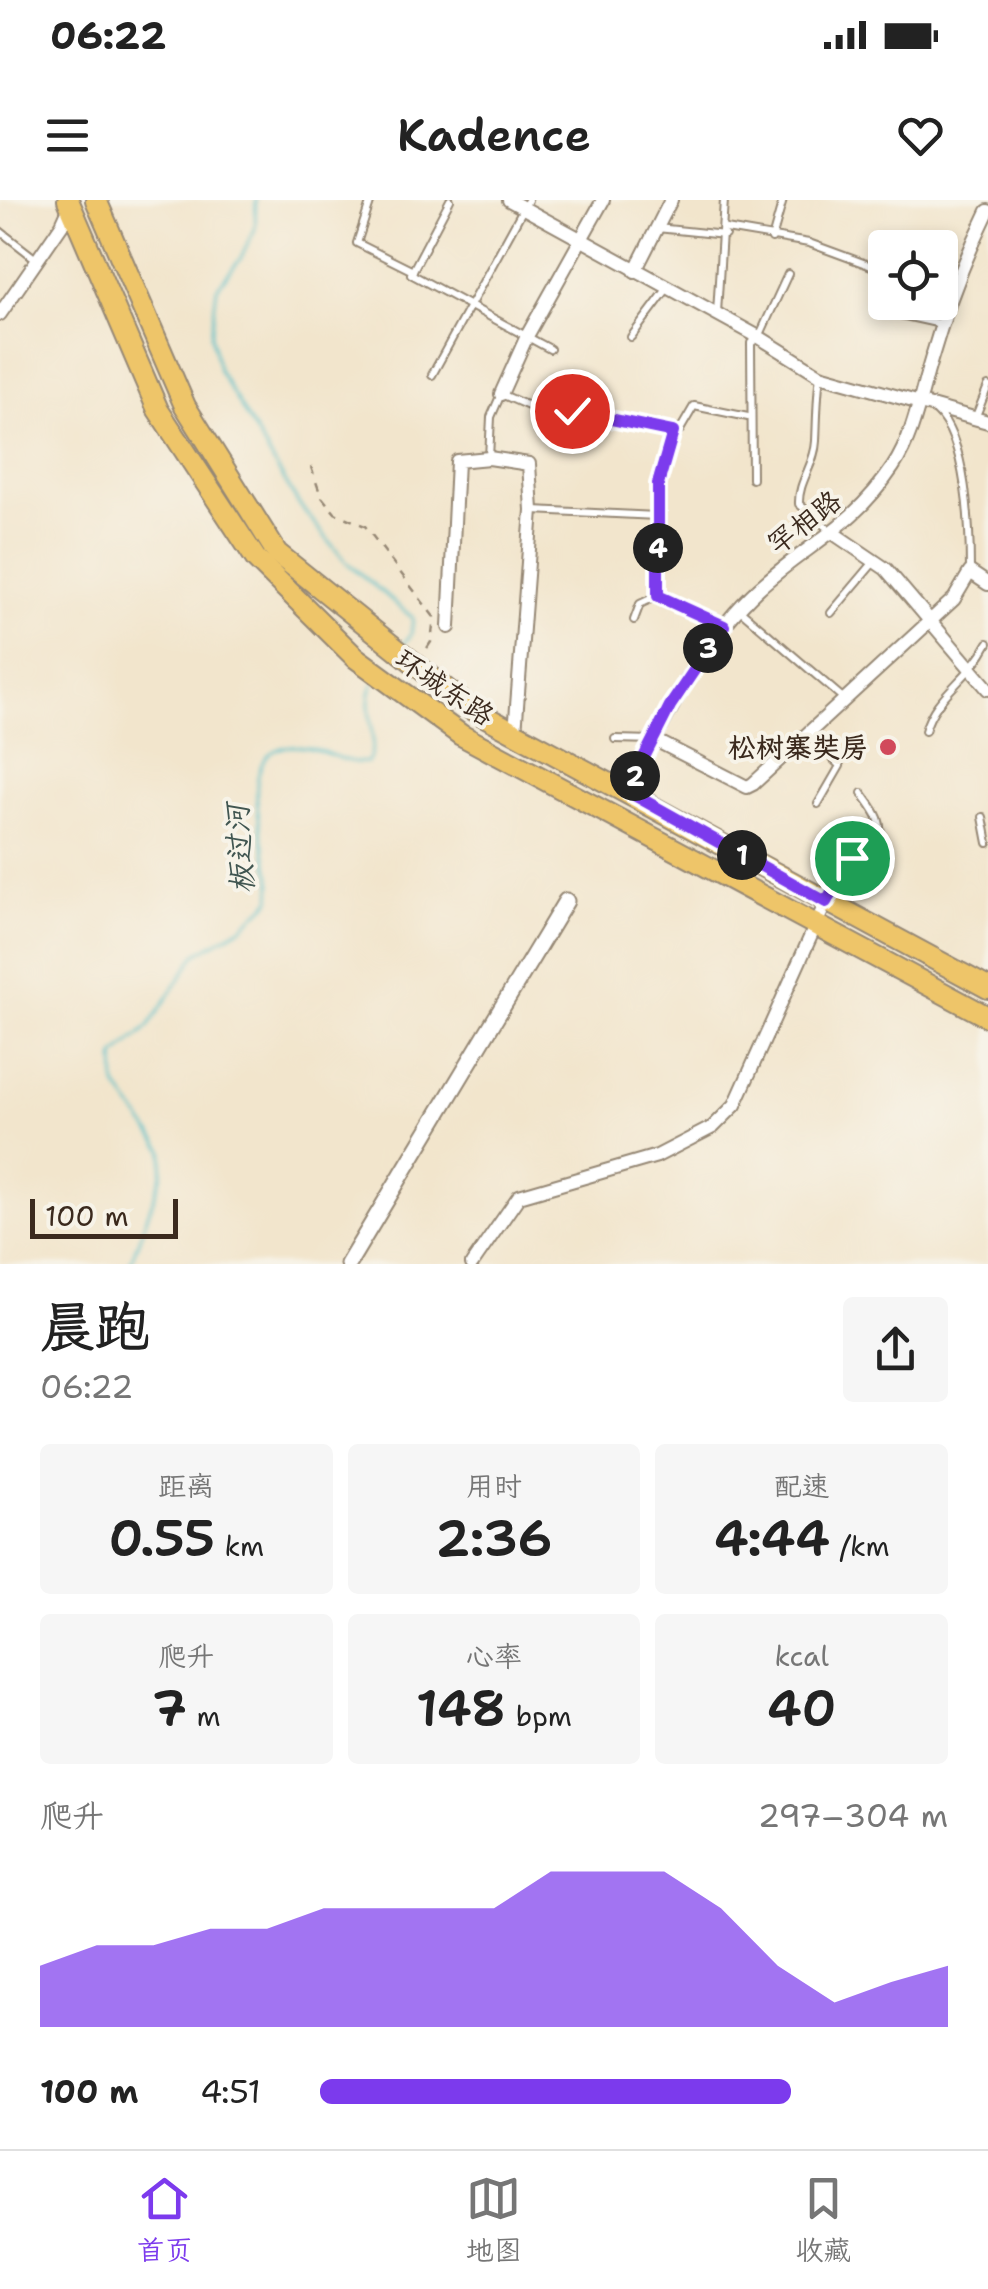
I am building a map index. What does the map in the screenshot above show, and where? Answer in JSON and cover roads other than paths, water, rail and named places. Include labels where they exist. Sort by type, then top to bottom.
[{"type":"main road","name":"环城东路","points":[[96,200],[185,406],[277,553],[471,708],[988,988]]},
{"type":"main road","name":"环城东路","points":[[70,202],[158,410],[256,560],[356,658],[462,735],[988,1017]]},
{"type":"street","points":[[509,200],[526,204],[581,240],[759,337],[820,375],[982,420]]},
{"type":"street","points":[[501,394],[527,336],[603,200]]},
{"type":"street","points":[[635,270],[671,200]]},
{"type":"street","points":[[0,314],[70,202]]},
{"type":"street","name":"罕相路","points":[[958,271],[983,235],[988,211]]},
{"type":"street","name":"罕相路","points":[[627,791],[670,706],[724,626],[759,588],[866,506],[896,462],[918,405],[942,320]]},
{"type":"street","points":[[449,627],[457,461],[489,458],[529,464],[532,510],[514,732]]},
{"type":"street","points":[[833,533],[875,562],[932,620],[988,688]]},
{"type":"street","points":[[655,740],[746,787],[954,600],[970,572],[988,584]]},
{"type":"street","points":[[348,1264],[566,901]]},
{"type":"street","points":[[472,1264],[519,1196],[657,1156],[713,1127],[734,1105],[752,1072],[826,902]]},
{"type":"lane","points":[[371,200],[357,243],[550,349]]},
{"type":"lane","points":[[413,271],[450,200]]},
{"type":"lane","points":[[717,315],[724,200]]},
{"type":"lane","points":[[772,240],[783,200]]},
{"type":"lane","points":[[432,376],[526,204]]},
{"type":"lane","points":[[657,228],[809,243],[868,265]]},
{"type":"lane","points":[[0,231],[37,260]]},
{"type":"lane","points":[[752,479],[748,417],[750,343],[759,337],[788,274]]},
{"type":"lane","points":[[632,337],[667,289]]},
{"type":"lane","points":[[924,320],[942,324]]},
{"type":"lane","points":[[820,375],[814,417],[816,442],[809,471],[798,488],[799,504],[833,533]]},
{"type":"lane","points":[[982,420],[988,386]]},
{"type":"lane","points":[[489,458],[490,416],[501,394],[551,416],[572,411],[673,432],[680,430],[694,406],[748,417]]},
{"type":"lane","points":[[935,410],[950,423],[970,532],[970,572]]},
{"type":"lane","points":[[658,596],[658,484],[673,432]]},
{"type":"lane","points":[[532,510],[657,516]]},
{"type":"lane","points":[[832,613],[875,562]]},
{"type":"lane","points":[[634,620],[640,604],[658,596],[724,626]]},
{"type":"lane","points":[[740,609],[844,699]]},
{"type":"lane","points":[[926,732],[931,710],[974,670],[988,643]]},
{"type":"lane","points":[[808,733],[840,766],[818,804]]},
{"type":"lane","points":[[615,740],[655,740]]},
{"type":"lane","points":[[826,902],[852,858],[879,842],[883,827],[862,794]]},
{"type":"lane","points":[[984,817],[988,843]]},
{"type":"waterway","name":"板过河","points":[[256,200],[255,229],[241,258],[217,288],[211,335],[219,371],[298,503],[345,561],[413,618],[411,635],[402,645]]},
{"type":"waterway","name":"板过河","points":[[130,1264],[162,1175],[164,1151],[116,1085],[115,1056],[149,1026],[196,954],[241,928],[271,900],[257,793],[259,772],[267,756],[283,747],[309,748],[345,760],[368,762],[372,742],[369,701],[374,683]]},
{"type":"place","name":"松树寨奘房","points":[[888,747]]}]
